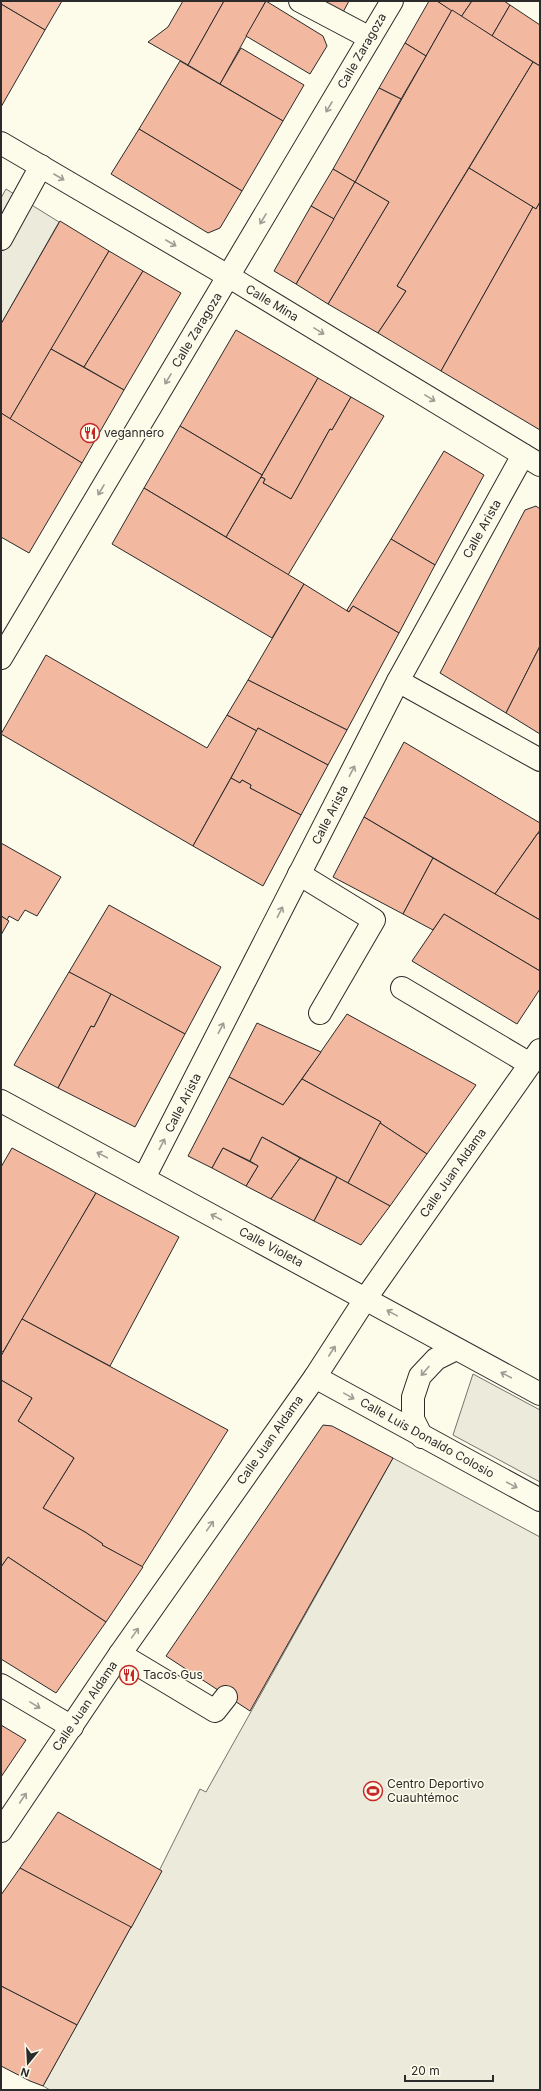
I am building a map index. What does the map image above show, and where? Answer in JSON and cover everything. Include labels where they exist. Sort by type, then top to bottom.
[{"type":"street","points":[[300,1],[370,38]]},
{"type":"street","name":"Calle Zaragoza","points":[[1,658],[392,1]]},
{"type":"street","name":"Calle Mina","points":[[1,143],[228,276],[532,460]]},
{"type":"street","points":[[1,239],[41,166]]},
{"type":"street","name":"Calle Arista","points":[[144,1178],[398,681],[532,460]]},
{"type":"street","points":[[398,681],[540,760]]},
{"type":"street","points":[[300,874],[374,920],[320,1013]]},
{"type":"street","points":[[402,988],[535,1057]]},
{"type":"street","name":"Calle Juan Aldama","points":[[1,1831],[120,1654],[315,1376],[366,1298],[535,1057]]},
{"type":"street","name":"Calle Violeta","points":[[1,1101],[366,1298],[540,1394]]},
{"type":"street","points":[[422,1436],[413,1419],[413,1397],[420,1376],[436,1359],[456,1349]]},
{"type":"street","name":"Calle Luis Donaldo Colosio","points":[[315,1376],[540,1500]]},
{"type":"street","points":[[120,1654],[215,1711],[226,1697]]},
{"type":"street","points":[[1,1685],[72,1727]]},
{"type":"shaded area","points":[[6,189],[59,222],[1,324],[1,198]]},
{"type":"shaded area","points":[[473,1374],[540,1410],[540,1482],[453,1435]]},
{"type":"shaded area","name":"Centro Deportivo Cuauhtémoc","points":[[393,1458],[540,1537],[540,2090],[50,2090],[43,2086],[131,1927],[200,1789],[206,1792]]},
{"type":"building","points":[[1,1],[62,1],[45,30],[1,4]]},
{"type":"building","points":[[183,1],[224,1],[188,65],[148,42],[168,27]]},
{"type":"building","points":[[224,1],[266,1],[220,84],[188,65]]},
{"type":"building","points":[[266,1],[323,36],[327,46],[310,74],[246,36]]},
{"type":"building","points":[[320,1],[349,1],[342,14]]},
{"type":"building","points":[[429,1],[437,1],[452,10],[426,56],[405,43]]},
{"type":"building","points":[[437,1],[472,1],[461,17]]},
{"type":"building","points":[[472,1],[504,1],[510,5],[492,36],[461,17]]},
{"type":"building","points":[[1,4],[45,30],[1,107]]},
{"type":"building","points":[[510,5],[540,25],[540,66],[492,36]]},
{"type":"building","points":[[452,10],[533,62],[397,286],[406,291],[378,333],[328,304],[389,202],[355,182]]},
{"type":"building","points":[[405,43],[426,56],[401,99],[379,88]]},
{"type":"building","points":[[241,48],[304,85],[283,121],[220,84]]},
{"type":"building","points":[[180,61],[283,121],[242,191],[139,129]]},
{"type":"building","points":[[533,62],[540,66],[540,202],[536,209],[469,168]]},
{"type":"building","points":[[379,88],[401,99],[355,182],[333,169]]},
{"type":"building","points":[[139,129],[242,191],[220,228],[208,233],[111,174]]},
{"type":"building","points":[[469,168],[533,207],[441,371],[378,333],[406,291],[397,286]]},
{"type":"building","points":[[333,169],[355,182],[334,219],[311,206]]},
{"type":"building","points":[[355,182],[389,202],[328,304],[296,284]]},
{"type":"building","points":[[540,202],[540,430],[441,371],[533,207],[536,209]]},
{"type":"building","points":[[311,206],[334,219],[296,284],[274,271]]},
{"type":"building","points":[[60,221],[109,251],[10,419],[1,413],[1,324]]},
{"type":"building","points":[[109,251],[143,271],[84,367],[51,349]]},
{"type":"building","points":[[143,271],[181,293],[124,390],[84,367]]},
{"type":"building","points":[[236,330],[318,378],[262,475],[180,426]]},
{"type":"building","points":[[51,349],[124,390],[82,463],[10,419]]},
{"type":"building","points":[[318,378],[351,397],[332,430],[330,429],[291,499],[263,483],[265,479],[261,477]]},
{"type":"building","points":[[351,397],[384,416],[288,575],[226,537],[261,477],[265,479],[263,483],[291,499],[330,429],[332,430]]},
{"type":"building","points":[[1,413],[82,463],[29,553],[1,537]]},
{"type":"building","points":[[180,426],[262,475],[226,537],[144,488]]},
{"type":"building","points":[[444,451],[484,475],[435,565],[391,539]]},
{"type":"building","points":[[144,488],[304,584],[272,638],[112,544]]},
{"type":"building","points":[[536,506],[540,509],[540,646],[506,713],[440,673],[525,510]]},
{"type":"building","points":[[391,539],[435,565],[399,633],[353,606],[349,612],[347,610]]},
{"type":"building","points":[[304,584],[349,612],[353,606],[399,633],[347,730],[248,680]]},
{"type":"building","points":[[540,646],[540,734],[506,713]]},
{"type":"building","points":[[46,655],[207,748],[227,715],[257,731],[193,846],[1,734]]},
{"type":"building","points":[[248,680],[347,730],[328,765],[258,728],[257,731],[227,715]]},
{"type":"building","points":[[258,728],[328,765],[301,815],[250,788],[251,785],[242,780],[240,783],[231,778]]},
{"type":"building","points":[[404,742],[540,823],[540,830],[495,894],[364,817]]},
{"type":"building","points":[[231,778],[240,783],[242,780],[251,785],[250,788],[301,815],[263,886],[193,846]]},
{"type":"building","points":[[364,817],[433,858],[403,914],[333,877]]},
{"type":"building","points":[[538,833],[540,834],[540,920],[495,894]]},
{"type":"building","points":[[1,843],[61,877],[37,916],[25,910],[18,921],[9,916],[7,920],[1,916]]},
{"type":"building","points":[[433,858],[540,920],[540,971],[444,914],[433,930],[403,914]]},
{"type":"building","points":[[109,905],[221,967],[185,1034],[69,972]]},
{"type":"building","points":[[444,914],[540,971],[540,989],[517,1024],[412,961]]},
{"type":"building","points":[[1,916],[9,921],[1,935]]},
{"type":"building","points":[[69,972],[111,994],[94,1027],[91,1026],[58,1088],[14,1065]]},
{"type":"building","points":[[111,994],[185,1034],[135,1127],[58,1088],[91,1026],[94,1027]]},
{"type":"building","points":[[347,1014],[476,1085],[427,1154],[380,1123],[381,1122],[302,1079]]},
{"type":"building","points":[[257,1023],[321,1052],[283,1105],[229,1077]]},
{"type":"building","points":[[229,1077],[283,1105],[302,1079],[381,1122],[348,1183],[262,1137],[250,1161],[223,1148],[212,1168],[188,1156]]},
{"type":"building","points":[[380,1123],[427,1154],[390,1206],[348,1183]]},
{"type":"building","points":[[262,1137],[300,1158],[271,1199],[246,1186],[258,1166],[250,1161]]},
{"type":"building","points":[[12,1148],[96,1193],[3,1352],[1,1351],[1,1167]]},
{"type":"building","points":[[223,1148],[258,1166],[246,1186],[212,1168]]},
{"type":"building","points":[[300,1158],[337,1177],[314,1221],[271,1199]]},
{"type":"building","points":[[337,1177],[390,1206],[361,1245],[314,1221]]},
{"type":"building","points":[[96,1193],[179,1237],[110,1366],[22,1319]]},
{"type":"building","points":[[22,1319],[228,1430],[142,1567],[102,1545],[103,1544],[85,1532],[43,1508],[74,1458],[18,1421],[32,1398],[1,1380],[1,1356]]},
{"type":"building","points":[[1,1380],[32,1398],[18,1421],[74,1458],[43,1508],[85,1532],[103,1544],[102,1545],[143,1567],[106,1622],[8,1557],[1,1567]]},
{"type":"building","points":[[323,1425],[332,1426],[393,1458],[250,1711],[166,1656]]},
{"type":"building","points":[[8,1557],[106,1622],[56,1693],[1,1659],[1,1567]]},
{"type":"building","points":[[1,1725],[26,1740],[1,1777]]},
{"type":"building","points":[[58,1812],[162,1871],[131,1928],[20,1868]]},
{"type":"building","points":[[20,1868],[131,1927],[77,2025],[1,1986],[1,1895]]},
{"type":"building","points":[[1,1986],[77,2025],[43,2086],[1,2066]]},
{"type":"place","name":"vegannero","points":[[90,433]]},
{"type":"place","name":"Tacos Gus","points":[[129,1675]]},
{"type":"place","name":"Centro Deportivo Cuauhtémoc","points":[[373,1791]]}]
